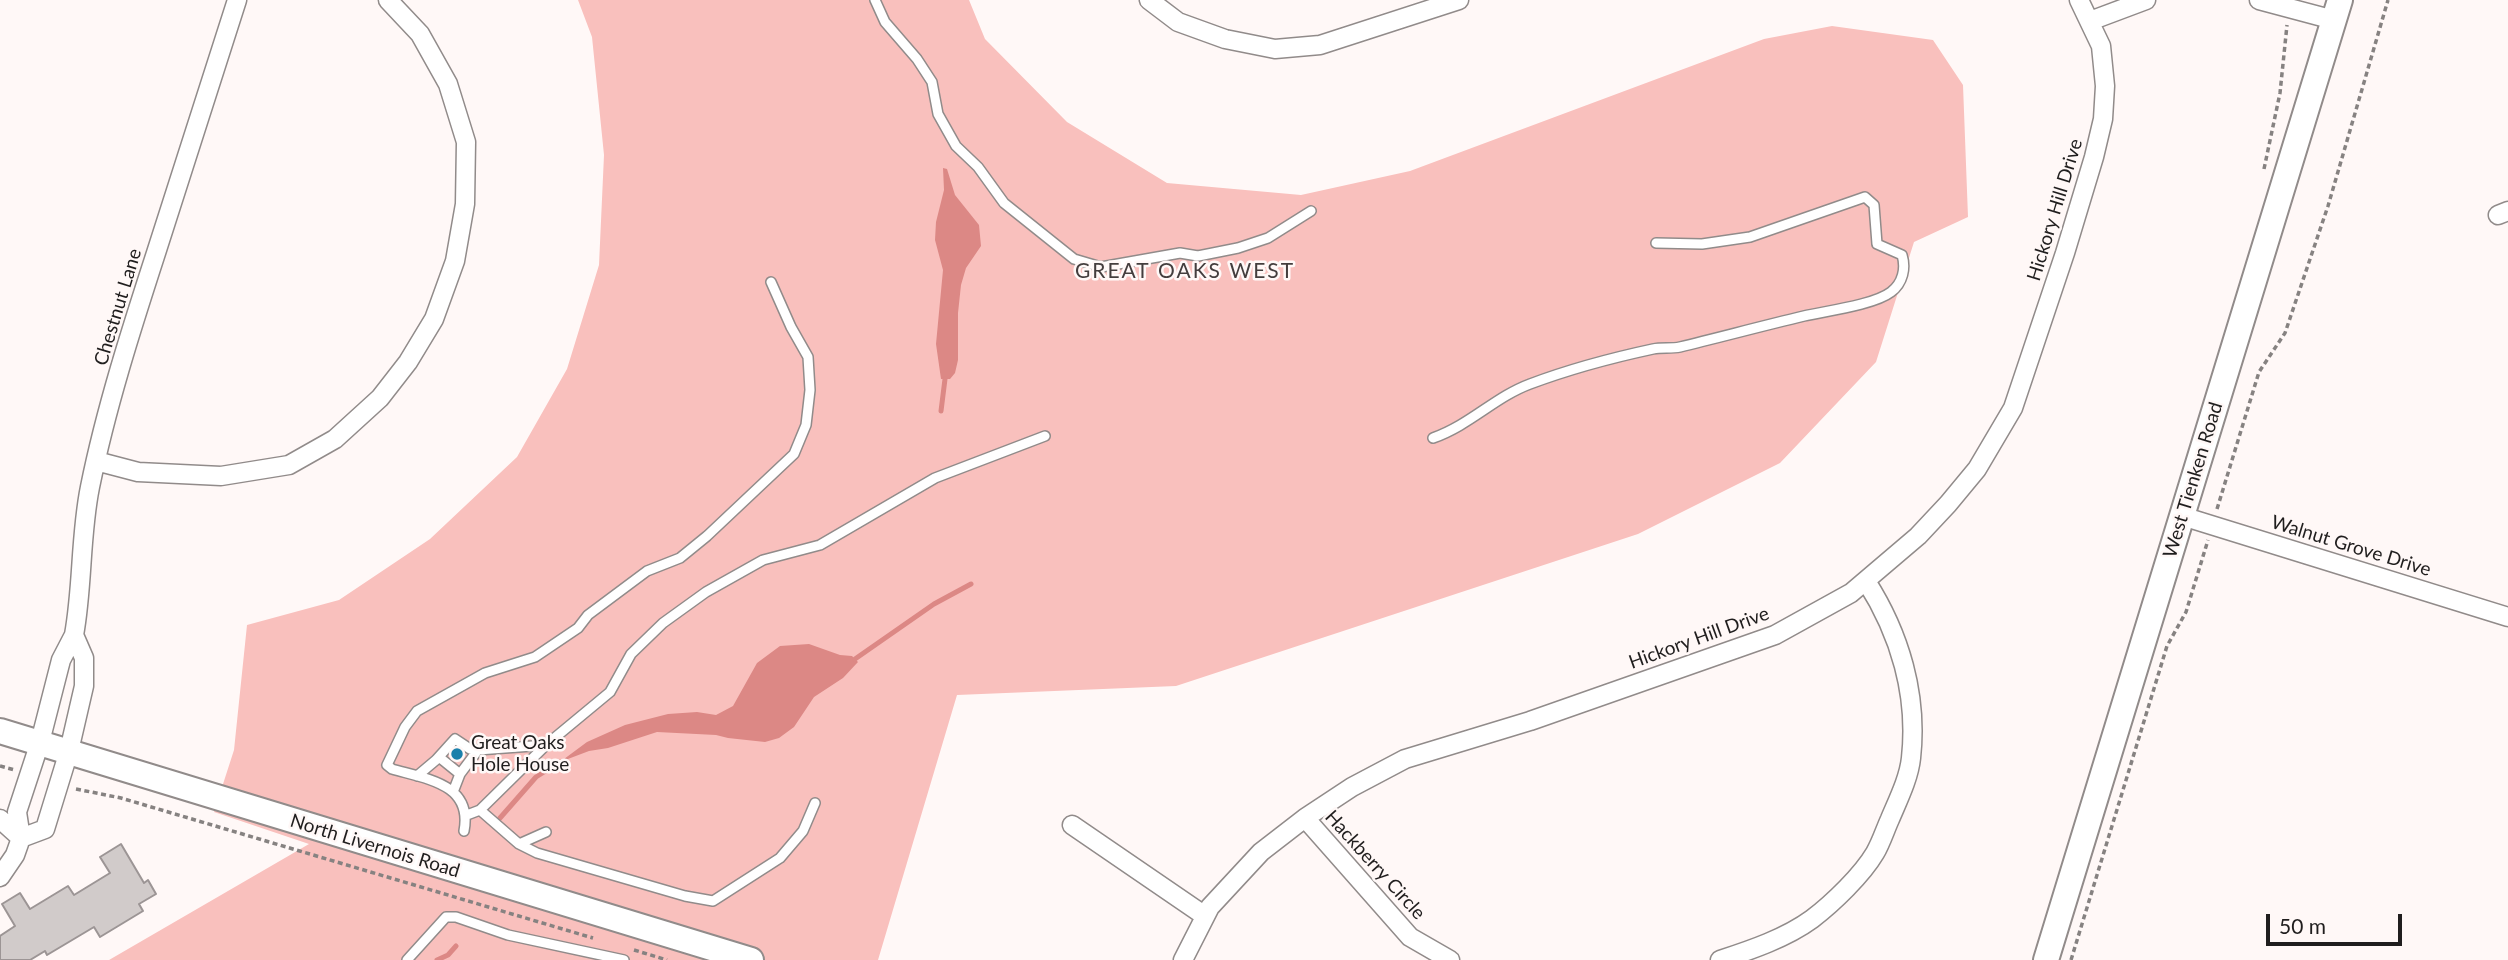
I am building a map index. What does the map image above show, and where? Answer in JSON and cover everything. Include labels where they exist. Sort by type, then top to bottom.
[{"type":"street","name":"Chestnut Lane","points":[[74,635],[84,658],[84,686],[69,751],[46,829],[21,838],[17,813],[40,742],[61,660],[74,635],[80,604],[82,544],[96,461],[136,314],[237,0]]},
{"type":"street","points":[[96,461],[138,472],[220,476],[289,464],[335,439],[380,398],[408,362],[434,319],[454,261],[465,204],[466,142],[448,84],[419,34],[388,0]]},
{"type":"street","points":[[1149,0],[1178,22],[1225,39],[1275,49],[1320,45],[1459,0]]},
{"type":"street","name":"Hickory Hill Drive","points":[[1183,960],[1210,907],[1261,852],[1352,787],[1405,759],[1530,721],[1775,635],[1851,593],[1918,536],[1948,504],[1977,469],[2012,408],[2065,253],[2103,119],[2105,86],[2101,46],[2079,0]]},
{"type":"street","points":[[2090,20],[2146,0]]},
{"type":"street","points":[[2259,0],[2337,10]]},
{"type":"street","name":"West Tienken Road","points":[[2046,960],[2337,10]]},
{"type":"street","name":"Walnut Grove Drive","points":[[2182,516],[2508,617]]},
{"type":"street","points":[[1720,960],[1750,955],[1812,919],[1846,888],[1875,854],[1902,790],[1911,760],[1911,694],[1902,650],[1882,606],[1866,581]]},
{"type":"street","name":"North Livernois Road","points":[[0,731],[751,960]]},
{"type":"street","name":"Hackberry Circle","points":[[1305,818],[1410,937],[1450,960]]},
{"type":"street","points":[[0,819],[21,838],[15,855],[0,877]]},
{"type":"street","points":[[1072,825],[1205,916]]},
{"type":"lane","points":[[876,0],[885,22],[917,59],[932,82],[938,114],[956,146],[978,167],[1004,203],[1074,259],[1101,267],[1180,253],[1198,256],[1224,251],[1268,238],[1311,211]]},
{"type":"lane","points":[[1433,438],[1469,422],[1514,390],[1577,368],[1741,332],[1890,293],[1900,281],[1905,265],[1902,255],[1877,244],[1874,205],[1865,197],[1750,237],[1702,244],[1656,243]]},
{"type":"lane","points":[[464,831],[467,816],[460,799],[453,792],[441,783],[387,765],[405,727],[417,711],[485,673],[535,657],[578,628],[588,615],[647,571],[680,558],[708,536],[794,454],[806,425],[810,390],[808,357],[771,282]]},
{"type":"lane","points":[[467,816],[481,810],[546,745],[610,692],[631,653],[663,623],[706,592],[763,560],[820,545],[935,478],[1045,436]]},
{"type":"lane","points":[[417,776],[439,757],[455,738],[470,749],[478,750],[546,745]]},
{"type":"lane","points":[[453,792],[460,774],[478,750]]},
{"type":"lane","points":[[439,757],[460,774]]},
{"type":"lane","points":[[481,810],[519,844],[537,853],[685,896],[713,901],[780,858],[803,831],[815,803]]},
{"type":"lane","points":[[519,844],[546,832]]},
{"type":"lane","points":[[407,960],[446,917],[456,917],[508,935],[624,960]]},
{"type":"path","points":[[2071,960],[2167,646],[2186,612],[2259,372],[2285,333],[2328,206],[2388,0]]},
{"type":"path","points":[[0,766],[28,774]]},
{"type":"path","points":[[58,783],[133,802],[602,940]]},
{"type":"path","points":[[628,948],[667,960]]},
{"type":"shaded area","points":[[578,0],[969,0],[985,39],[1067,122],[1167,183],[1301,195],[1410,171],[1764,39],[1832,26],[1933,40],[1963,85],[1968,217],[1914,242],[1876,362],[1780,463],[1638,534],[1176,686],[957,695],[878,960],[109,960],[309,844],[214,812],[234,750],[247,625],[339,600],[430,539],[517,457],[567,369],[599,265],[604,155],[592,37]]},
{"type":"shaded area","points":[[943,168],[947,169],[955,195],[979,225],[981,246],[966,268],[961,285],[958,360],[955,373],[950,379],[941,379],[936,344],[943,270],[935,240],[936,222],[944,190]]},
{"type":"shaded area","points":[[809,644],[840,655],[852,656],[858,662],[843,678],[814,697],[794,727],[779,738],[765,742],[716,735],[657,732],[560,762],[587,742],[625,725],[668,714],[697,712],[716,715],[733,706],[757,663],[780,646]]},
{"type":"building","points":[[121,844],[144,883],[148,880],[156,894],[139,904],[143,911],[100,937],[94,927],[47,955],[45,951],[30,960],[0,960],[0,936],[15,926],[2,904],[20,893],[30,909],[68,886],[74,895],[110,873],[100,857]]},
{"type":"waterway","points":[[941,411],[945,379]]},
{"type":"waterway","points":[[855,659],[934,604],[971,584]]},
{"type":"waterway","points":[[500,818],[536,777],[560,762]]},
{"type":"waterway","points":[[437,960],[448,955],[456,946]]},
{"type":"place","name":"Great Oaks Hole House","points":[[457,754]]},
{"type":"district","name":"GREAT OAKS WEST","points":[[1185,271]]}]
